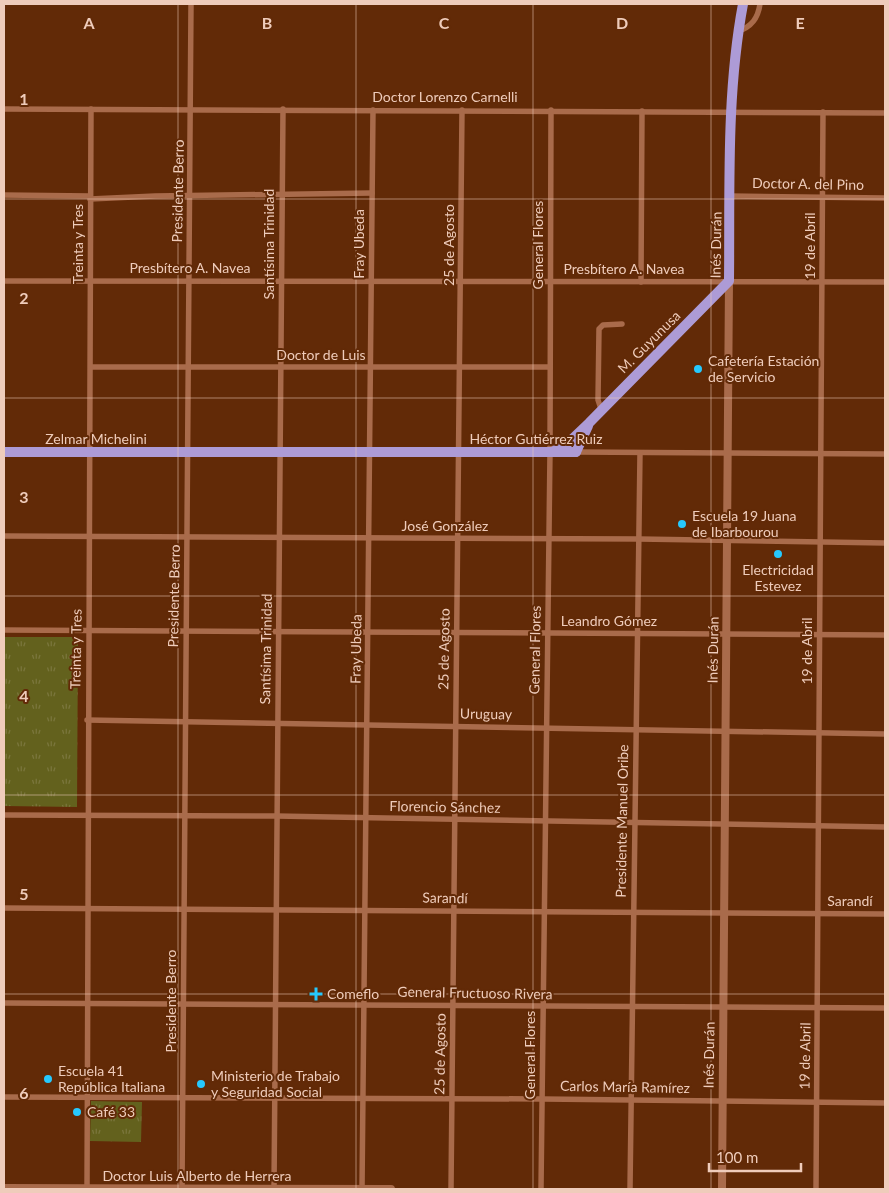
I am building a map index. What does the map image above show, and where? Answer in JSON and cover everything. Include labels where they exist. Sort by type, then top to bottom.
[{"type":"highway","name":"Inés Durán","points":[[729,281],[731,112],[738,31],[743,4]]},
{"type":"highway","name":"M. Guyunusa","points":[[550,452],[559,449],[589,423],[729,281]]},
{"type":"highway","name":"M. Guyunusa","points":[[576,452],[589,423]]},
{"type":"highway","points":[[573,438],[576,452]]},
{"type":"highway","name":"Zelmar Michelini","points":[[4,452],[188,453]]},
{"type":"highway","name":"Héctor Gutiérrez Ruiz","points":[[188,453],[576,452]]},
{"type":"street","name":"Presidente Berro","points":[[182,1189],[191,4]]},
{"type":"street","points":[[738,31],[746,28],[755,20],[760,4]]},
{"type":"street","name":"Doctor Lorenzo Carnelli","points":[[4,109],[885,112]]},
{"type":"street","name":"Treinta y Tres","points":[[87,1188],[87,720],[90,536],[91,109]]},
{"type":"street","name":"Santísima Trinidad","points":[[274,1189],[283,109]]},
{"type":"street","name":"Fray Ubeda","points":[[362,1189],[373,110]]},
{"type":"street","name":"25 de Agosto","points":[[451,1189],[462,110]]},
{"type":"street","name":"General Flores","points":[[541,1189],[550,452],[551,110]]},
{"type":"street","points":[[641,282],[642,111]]},
{"type":"street","name":"19 de Abril","points":[[816,1189],[823,112]]},
{"type":"street","points":[[4,196],[90,198],[372,193]]},
{"type":"street","name":"Doctor A. del Pino","points":[[730,196],[885,198]]},
{"type":"street","name":"Presbítero A. Navea","points":[[4,281],[885,282]]},
{"type":"street","name":"Inés Durán","points":[[722,1189],[729,281]]},
{"type":"street","points":[[601,409],[598,400],[599,329],[603,325],[622,324]]},
{"type":"street","name":"Doctor de Luis","points":[[91,367],[550,367]]},
{"type":"street","name":"Héctor Gutiérrez Ruiz","points":[[576,452],[885,454]]},
{"type":"street","name":"Presidente Manuel Oribe","points":[[630,1189],[640,453]]},
{"type":"street","name":"José González","points":[[4,536],[639,539],[885,543]]},
{"type":"street","name":"Leandro Gómez","points":[[4,630],[885,635]]},
{"type":"street","name":"Uruguay","points":[[87,720],[636,728],[885,734]]},
{"type":"street","name":"Florencio Sánchez","points":[[4,815],[276,816],[885,827]]},
{"type":"street","name":"Sarandí","points":[[4,908],[885,914]]},
{"type":"street","name":"General Fructuoso Rivera","points":[[4,1003],[275,1003],[885,1008]]},
{"type":"street","name":"Carlos María Ramírez","points":[[4,1097],[183,1096],[885,1103]]},
{"type":"street","name":"Doctor Luis Alberto de Herrera","points":[[4,1188],[391,1189]]},
{"type":"green space","points":[[4,637],[78,637],[77,807],[4,806]]},
{"type":"green space","points":[[91,1101],[142,1102],[141,1142],[90,1141]]},
{"type":"place","name":"Cafetería Estación de Servicio","points":[[698,369]]},
{"type":"place","name":"Escuela 19 Juana de Ibarbourou","points":[[682,524]]},
{"type":"place","name":"Electricidad Estevez","points":[[778,554]]},
{"type":"place","name":"Comeflo","points":[[316,994]]},
{"type":"place","name":"Escuela 41 República Italiana","points":[[48,1079]]},
{"type":"place","name":"Ministerio de Trabajo y Seguridad Social","points":[[201,1084]]},
{"type":"place","name":"Café 33","points":[[77,1112]]}]
